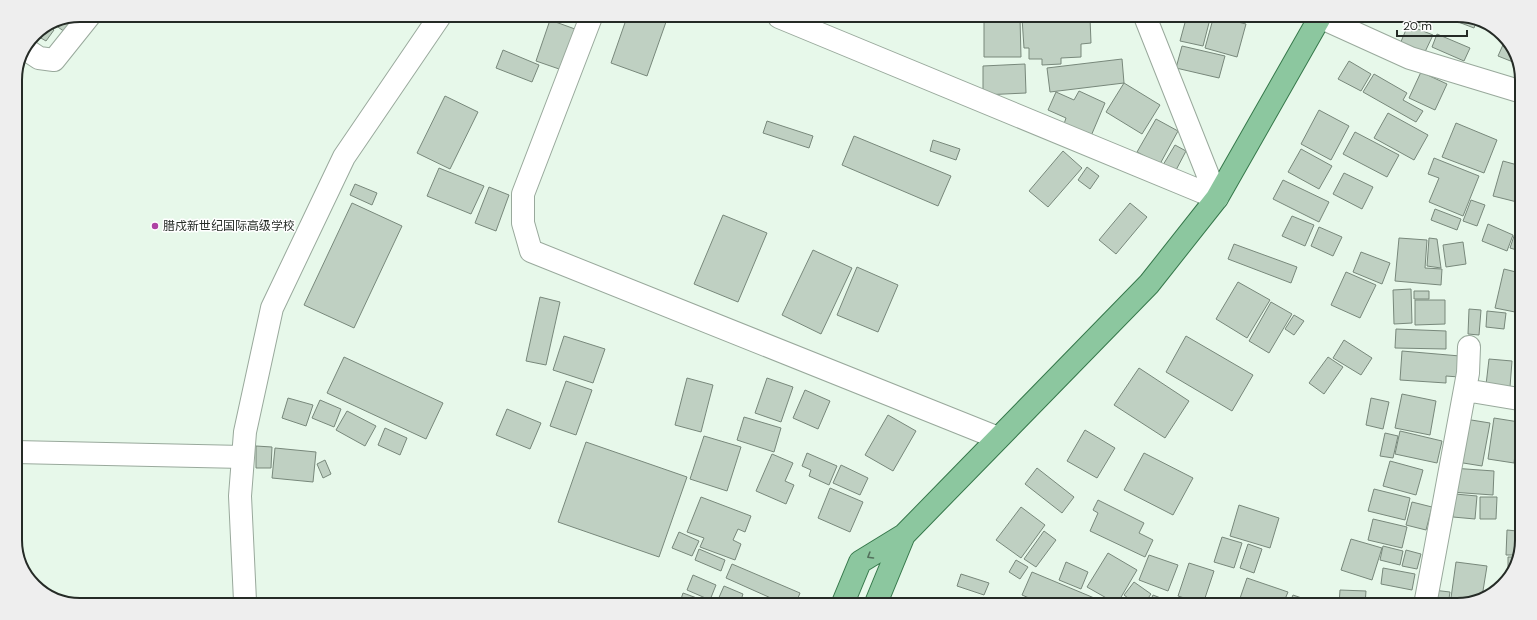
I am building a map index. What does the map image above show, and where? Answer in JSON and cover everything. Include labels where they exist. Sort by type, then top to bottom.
[{"type":"main road","points":[[844,598],[860,562],[904,535],[1149,284],[1217,198],[1317,22]]},
{"type":"main road","points":[[878,598],[904,535]]},
{"type":"street","points":[[30,52],[39,58],[54,60],[84,22]]},
{"type":"street","points":[[245,598],[240,496],[245,432],[272,308],[344,157],[436,22]]},
{"type":"street","points":[[589,22],[523,194],[522,223],[531,251],[998,438]]},
{"type":"street","points":[[791,22],[1217,198]]},
{"type":"street","points":[[1147,22],[1217,198]]},
{"type":"street","points":[[1331,22],[1410,58],[1515,90]]},
{"type":"street","points":[[1426,598],[1468,373],[1469,347]]},
{"type":"street","points":[[1465,390],[1515,398]]},
{"type":"street","points":[[22,452],[243,457]]},
{"type":"building","points":[[549,22],[556,22],[575,29],[562,70],[536,61]]},
{"type":"building","points":[[625,22],[666,22],[647,76],[611,63]]},
{"type":"building","points":[[984,22],[1020,22],[1021,57],[984,57]]},
{"type":"building","points":[[1022,22],[1090,22],[1091,43],[1081,44],[1081,57],[1061,58],[1061,64],[1042,65],[1042,59],[1029,59],[1029,48],[1024,48]]},
{"type":"building","points":[[1185,22],[1209,22],[1203,46],[1180,41]]},
{"type":"building","points":[[1212,22],[1238,22],[1246,24],[1237,57],[1205,48]]},
{"type":"building","points":[[1409,22],[1427,22],[1425,28]]},
{"type":"building","points":[[1459,22],[1475,25],[1474,28]]},
{"type":"building","points":[[73,23],[65,32],[57,27]]},
{"type":"building","points":[[1408,25],[1433,35],[1424,54],[1400,44]]},
{"type":"building","points":[[53,29],[54,30],[46,41],[41,38]]},
{"type":"building","points":[[1437,34],[1470,48],[1464,61],[1432,47]]},
{"type":"building","points":[[1503,45],[1512,62],[1498,56]]},
{"type":"building","points":[[1182,46],[1225,56],[1219,78],[1176,68]]},
{"type":"building","points":[[503,50],[539,65],[532,82],[496,68]]},
{"type":"building","points":[[1122,59],[1124,83],[1050,92],[1047,68]]},
{"type":"building","points":[[1349,61],[1371,74],[1361,91],[1338,79]]},
{"type":"building","points":[[1025,64],[1026,93],[983,95],[983,66]]},
{"type":"building","points":[[1421,72],[1447,84],[1435,110],[1409,98]]},
{"type":"building","points":[[1374,74],[1407,93],[1403,100],[1423,111],[1416,122],[1363,92]]},
{"type":"building","points":[[1124,83],[1160,105],[1142,134],[1106,112]]},
{"type":"building","points":[[1079,91],[1105,103],[1091,136],[1064,124],[1066,118],[1048,110],[1056,92],[1074,100]]},
{"type":"building","points":[[445,96],[478,112],[450,169],[417,153]]},
{"type":"building","points":[[1319,110],[1349,126],[1331,160],[1301,144]]},
{"type":"building","points":[[1388,113],[1428,135],[1414,160],[1374,138]]},
{"type":"building","points":[[1156,119],[1178,131],[1160,164],[1137,152]]},
{"type":"building","points":[[767,121],[813,136],[809,148],[763,133]]},
{"type":"building","points":[[1456,123],[1497,140],[1484,173],[1442,157]]},
{"type":"building","points":[[1355,132],[1399,155],[1387,177],[1343,154]]},
{"type":"building","points":[[854,136],[951,176],[938,206],[842,165]]},
{"type":"building","points":[[933,140],[960,149],[956,160],[930,151]]},
{"type":"building","points":[[1175,145],[1186,151],[1175,172],[1163,165]]},
{"type":"building","points":[[1301,149],[1332,166],[1319,189],[1288,172]]},
{"type":"building","points":[[1063,151],[1082,168],[1048,207],[1029,191]]},
{"type":"building","points":[[1434,158],[1479,176],[1463,216],[1429,202],[1439,178],[1428,174]]},
{"type":"building","points":[[1503,161],[1515,164],[1515,202],[1493,196]]},
{"type":"building","points":[[1087,167],[1099,176],[1090,189],[1078,180]]},
{"type":"building","points":[[439,168],[484,186],[471,214],[427,196]]},
{"type":"building","points":[[1344,173],[1373,187],[1362,209],[1333,194]]},
{"type":"building","points":[[1283,180],[1329,202],[1319,222],[1273,199]]},
{"type":"building","points":[[355,184],[377,193],[372,205],[350,195]]},
{"type":"building","points":[[489,187],[509,195],[496,231],[475,223]]},
{"type":"building","points":[[1471,200],[1485,205],[1477,226],[1463,221]]},
{"type":"building","points":[[352,203],[402,226],[354,328],[304,305]]},
{"type":"building","points":[[1130,203],[1147,217],[1116,254],[1099,240]]},
{"type":"building","points":[[1435,209],[1461,219],[1457,230],[1431,220]]},
{"type":"building","points":[[723,215],[767,233],[738,302],[694,284]]},
{"type":"building","points":[[1292,216],[1314,225],[1305,246],[1282,236]]},
{"type":"building","points":[[1488,224],[1513,235],[1507,251],[1482,241]]},
{"type":"building","points":[[1319,227],[1342,237],[1333,256],[1311,246]]},
{"type":"building","points":[[1515,233],[1515,250],[1510,248]]},
{"type":"building","points":[[1399,238],[1427,240],[1425,268],[1442,269],[1441,285],[1395,281]]},
{"type":"building","points":[[1429,238],[1437,239],[1441,268],[1427,266]]},
{"type":"building","points":[[1463,242],[1466,264],[1446,267],[1443,245]]},
{"type":"building","points":[[1234,244],[1297,267],[1291,283],[1228,259]]},
{"type":"building","points":[[813,250],[852,268],[821,334],[782,315]]},
{"type":"building","points":[[1361,252],[1390,263],[1382,284],[1353,272]]},
{"type":"building","points":[[857,267],[898,285],[878,332],[837,315]]},
{"type":"building","points":[[1504,269],[1515,272],[1515,312],[1495,308]]},
{"type":"building","points":[[1346,272],[1376,285],[1360,318],[1331,305]]},
{"type":"building","points":[[1238,282],[1270,300],[1247,338],[1216,319]]},
{"type":"building","points":[[1411,289],[1412,323],[1394,324],[1393,290]]},
{"type":"building","points":[[1414,291],[1429,291],[1429,299],[1414,299]]},
{"type":"building","points":[[540,297],[560,302],[546,365],[526,361]]},
{"type":"building","points":[[1415,300],[1445,300],[1445,324],[1415,325]]},
{"type":"building","points":[[1271,302],[1292,314],[1269,353],[1249,341]]},
{"type":"building","points":[[1469,309],[1481,310],[1479,335],[1468,334]]},
{"type":"building","points":[[1487,311],[1506,313],[1504,329],[1486,327]]},
{"type":"building","points":[[1294,315],[1304,321],[1294,335],[1285,329]]},
{"type":"building","points":[[1396,329],[1446,331],[1446,349],[1395,348]]},
{"type":"building","points":[[564,336],[605,349],[593,383],[553,370]]},
{"type":"building","points":[[1186,336],[1253,375],[1232,411],[1166,372]]},
{"type":"building","points":[[1344,340],[1372,358],[1361,375],[1333,358]]},
{"type":"building","points":[[1402,351],[1460,356],[1459,377],[1446,376],[1446,383],[1400,380]]},
{"type":"building","points":[[344,357],[443,403],[426,439],[327,393]]},
{"type":"building","points":[[1328,357],[1343,367],[1324,394],[1309,383]]},
{"type":"building","points":[[1489,359],[1512,361],[1510,387],[1486,385]]},
{"type":"building","points":[[1139,368],[1189,401],[1165,438],[1114,405]]},
{"type":"building","points":[[687,378],[713,385],[701,432],[675,425]]},
{"type":"building","points":[[767,378],[793,387],[781,422],[755,413]]},
{"type":"building","points":[[566,381],[592,390],[576,435],[550,426]]},
{"type":"building","points":[[805,390],[830,401],[818,429],[793,418]]},
{"type":"building","points":[[1402,394],[1436,401],[1430,435],[1395,428]]},
{"type":"building","points":[[288,398],[313,405],[306,426],[282,418]]},
{"type":"building","points":[[1371,398],[1389,402],[1383,429],[1366,425]]},
{"type":"building","points":[[320,400],[341,409],[334,427],[312,418]]},
{"type":"building","points":[[507,409],[541,423],[530,449],[496,435]]},
{"type":"building","points":[[347,411],[376,426],[365,446],[336,430]]},
{"type":"building","points":[[888,415],[916,431],[893,471],[865,455]]},
{"type":"building","points":[[744,417],[781,428],[774,452],[737,440]]},
{"type":"building","points":[[1494,418],[1515,421],[1514,463],[1488,459]]},
{"type":"building","points":[[1465,419],[1490,423],[1482,466],[1457,462]]},
{"type":"building","points":[[385,428],[407,438],[400,455],[378,445]]},
{"type":"building","points":[[1085,430],[1115,448],[1097,478],[1067,461]]},
{"type":"building","points":[[1400,431],[1442,441],[1437,463],[1395,454]]},
{"type":"building","points":[[1385,433],[1398,436],[1393,458],[1380,456]]},
{"type":"building","points":[[704,436],[741,447],[727,491],[690,479]]},
{"type":"building","points":[[586,442],[687,477],[659,557],[558,522]]},
{"type":"building","points":[[256,446],[272,447],[271,468],[256,468]]},
{"type":"building","points":[[275,448],[316,452],[313,482],[272,478]]},
{"type":"building","points":[[807,453],[837,466],[829,485],[809,476],[811,470],[802,466]]},
{"type":"building","points":[[1144,453],[1193,478],[1173,515],[1124,490]]},
{"type":"building","points":[[772,454],[793,463],[785,481],[794,485],[786,504],[756,491]]},
{"type":"building","points":[[325,460],[331,474],[323,478],[317,464]]},
{"type":"building","points":[[1390,461],[1423,470],[1416,495],[1383,486]]},
{"type":"building","points":[[841,465],[868,478],[860,495],[833,483]]},
{"type":"building","points":[[1037,468],[1074,497],[1062,513],[1025,484]]},
{"type":"building","points":[[1452,468],[1494,471],[1493,495],[1451,492]]},
{"type":"building","points":[[830,488],[863,502],[850,532],[818,518]]},
{"type":"building","points":[[1374,489],[1410,498],[1405,520],[1368,511]]},
{"type":"building","points":[[1455,494],[1477,496],[1475,519],[1453,517]]},
{"type":"building","points":[[701,497],[751,516],[745,532],[738,529],[733,540],[741,544],[735,560],[700,547],[704,538],[687,532]]},
{"type":"building","points":[[1480,497],[1497,497],[1496,519],[1480,519]]},
{"type":"building","points":[[1098,500],[1144,523],[1139,533],[1153,540],[1145,557],[1090,531],[1098,513],[1093,510]]},
{"type":"building","points":[[1412,502],[1432,507],[1426,530],[1406,525]]},
{"type":"building","points":[[1239,505],[1279,518],[1270,548],[1230,536]]},
{"type":"building","points":[[1021,507],[1045,525],[1021,558],[996,540]]},
{"type":"building","points":[[1373,519],[1407,527],[1402,548],[1368,540]]},
{"type":"building","points":[[1507,530],[1515,531],[1515,548],[1513,555],[1506,555]]},
{"type":"building","points":[[1044,531],[1056,540],[1036,567],[1024,559]]},
{"type":"building","points":[[679,532],[699,541],[692,556],[672,548]]},
{"type":"building","points":[[1222,537],[1242,543],[1234,568],[1214,562]]},
{"type":"building","points":[[1351,539],[1382,548],[1372,580],[1341,570]]},
{"type":"building","points":[[1248,544],[1262,549],[1254,573],[1240,568]]},
{"type":"building","points":[[1383,546],[1403,551],[1400,565],[1380,560]]},
{"type":"building","points":[[699,549],[725,560],[721,571],[695,560]]},
{"type":"building","points":[[1406,550],[1421,554],[1417,569],[1402,566]]},
{"type":"building","points":[[1108,553],[1137,570],[1121,598],[1106,598],[1087,587]]},
{"type":"building","points":[[1149,555],[1178,565],[1168,591],[1139,580]]},
{"type":"building","points":[[1508,557],[1513,557],[1509,566],[1508,568]]},
{"type":"building","points":[[1016,560],[1028,567],[1020,579],[1009,572]]},
{"type":"building","points":[[1066,562],[1088,572],[1081,589],[1059,580]]},
{"type":"building","points":[[1456,562],[1487,566],[1483,592],[1465,598],[1451,598]]},
{"type":"building","points":[[1189,563],[1214,571],[1205,598],[1184,598],[1178,596]]},
{"type":"building","points":[[732,564],[800,593],[798,598],[771,598],[726,578]]},
{"type":"building","points":[[1383,568],[1415,574],[1412,590],[1381,584]]},
{"type":"building","points":[[1032,572],[1094,598],[1029,598],[1022,595]]},
{"type":"building","points":[[961,574],[989,583],[984,595],[957,586]]},
{"type":"building","points":[[693,575],[716,585],[711,598],[705,598],[687,590]]},
{"type":"building","points":[[1247,578],[1288,592],[1286,598],[1240,598]]},
{"type":"building","points":[[1134,582],[1151,594],[1148,598],[1128,598],[1124,595]]},
{"type":"building","points":[[724,586],[743,594],[742,598],[719,598]]},
{"type":"building","points":[[1340,590],[1366,591],[1366,598],[1339,598]]},
{"type":"building","points":[[1433,590],[1450,592],[1449,598],[1432,598]]},
{"type":"building","points":[[683,593],[697,598],[681,598]]},
{"type":"building","points":[[1153,595],[1161,598],[1152,598]]},
{"type":"building","points":[[1293,595],[1302,598],[1292,598]]},
{"type":"place","name":"腊戍新世纪国际高级学校","points":[[155,226]]}]
